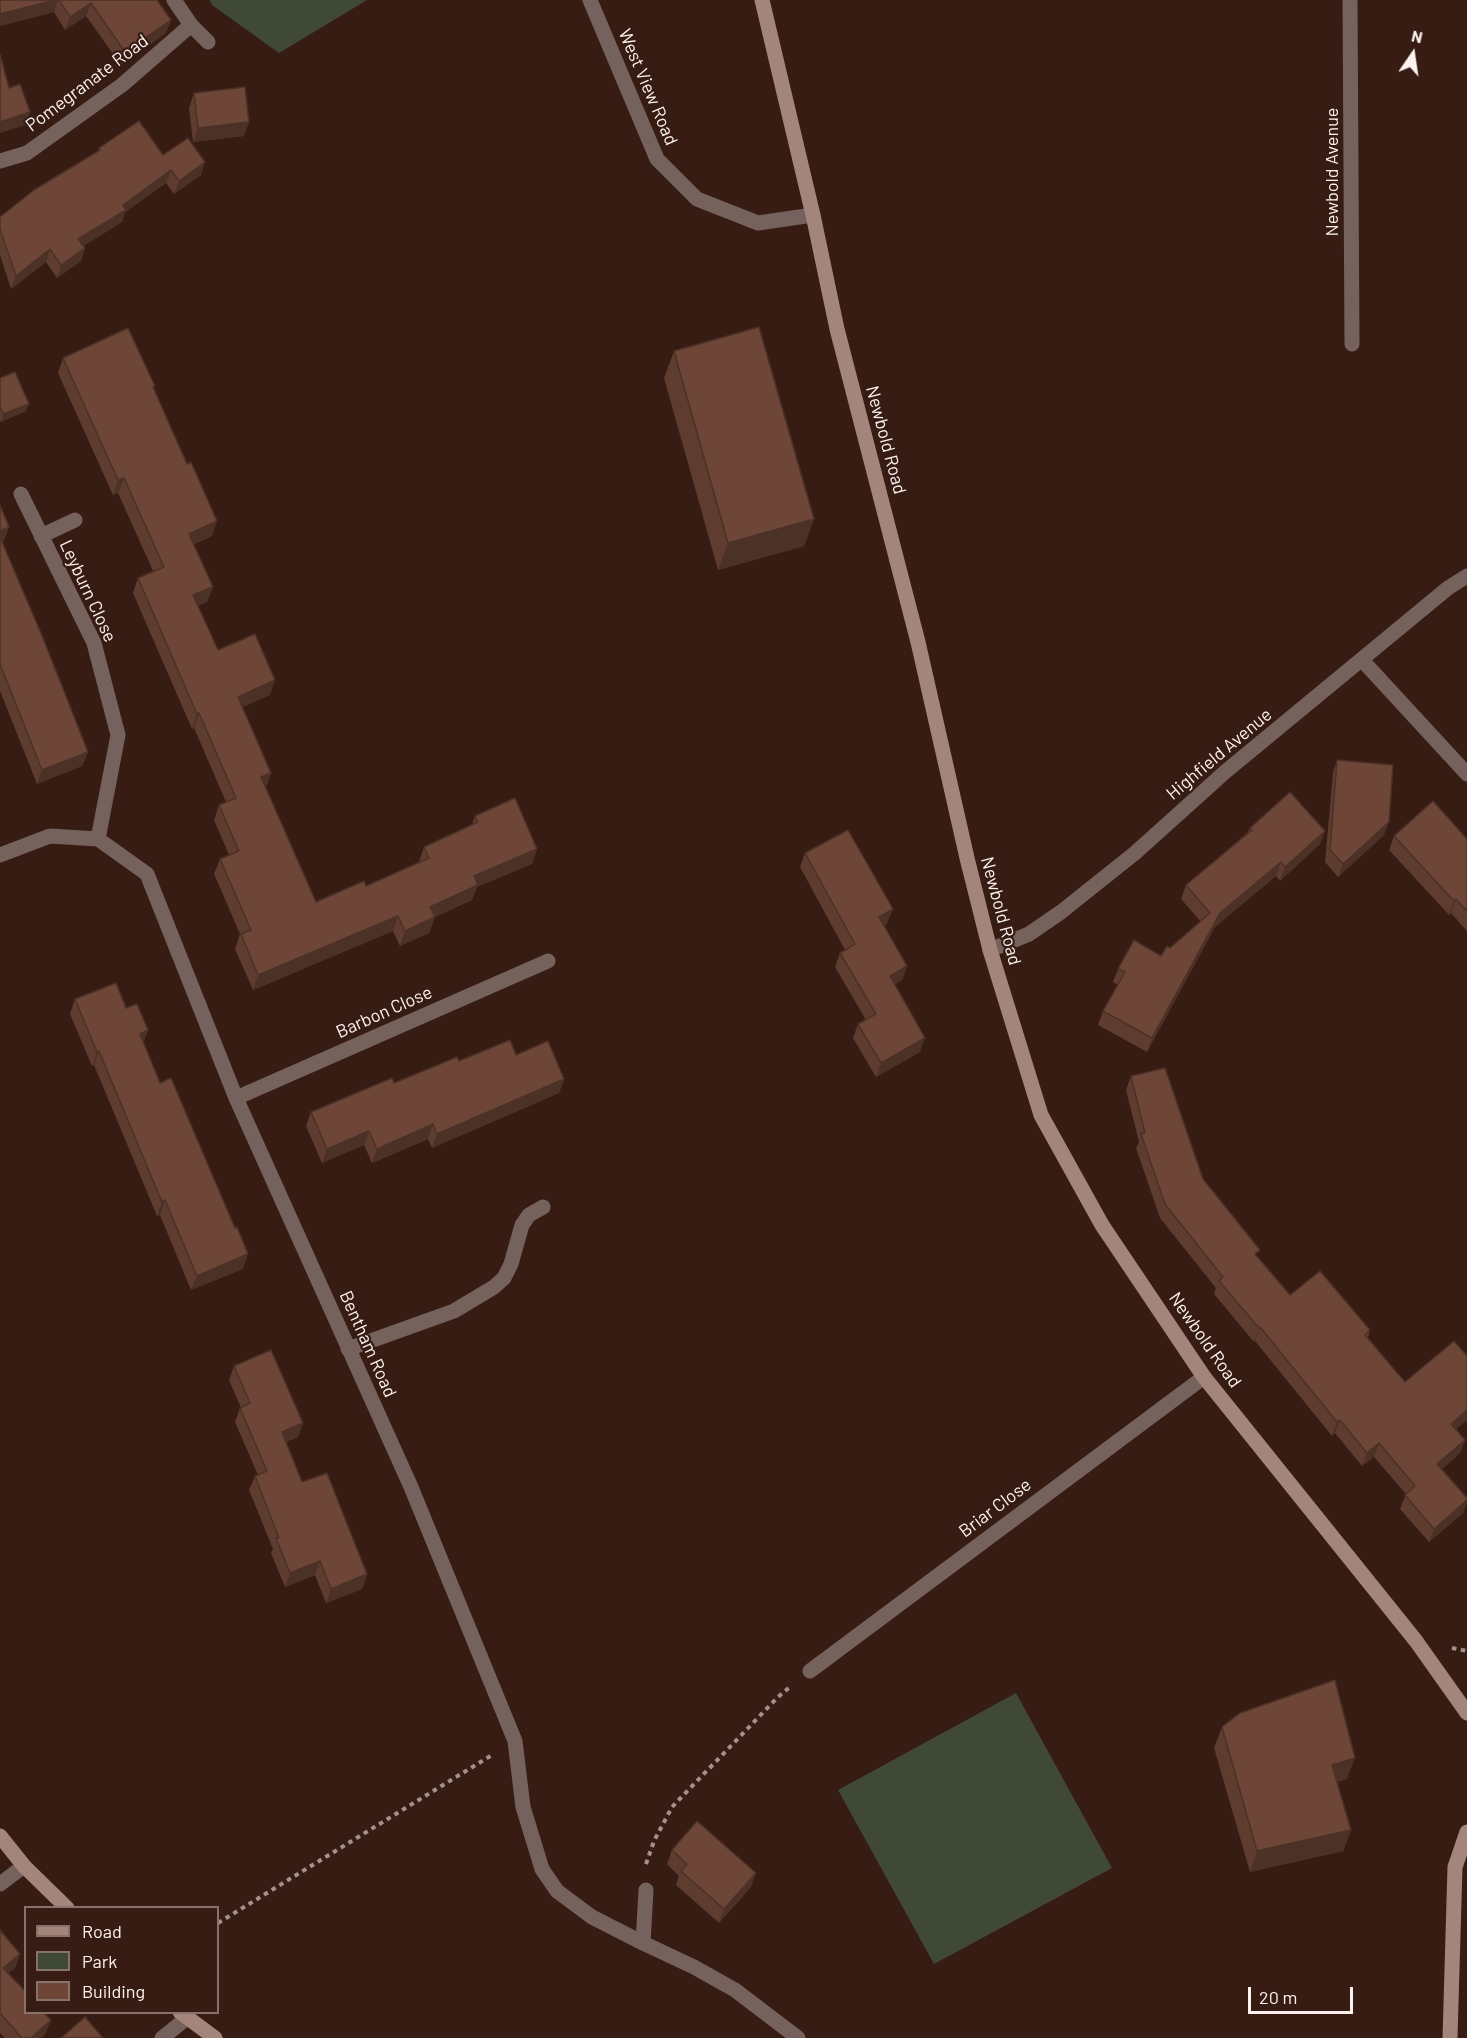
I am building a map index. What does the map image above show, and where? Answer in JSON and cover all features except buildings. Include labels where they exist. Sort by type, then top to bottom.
[{"type":"main road","name":"Newbold Road","points":[[762,0],[813,215],[837,329],[918,642],[990,950],[1041,1115],[1102,1225],[1204,1377],[1416,1641],[1467,1713]]},
{"type":"main road","points":[[1450,2038],[1455,1867],[1467,1832]]},
{"type":"main road","points":[[0,1836],[24,1866],[65,1906]]},
{"type":"main road","points":[[183,2015],[215,2038]]},
{"type":"street","points":[[174,0],[191,25],[208,42]]},
{"type":"street","name":"West View Road","points":[[590,0],[657,159],[697,199],[758,224],[813,215]]},
{"type":"street","name":"Newbold Avenue","points":[[1350,0],[1352,344]]},
{"type":"street","name":"Pomegranate Road","points":[[0,161],[27,153],[122,85],[191,25]]},
{"type":"street","name":"Leyburn Close","points":[[21,494],[94,643],[118,735],[99,839]]},
{"type":"street","name":"Leyburn Close","points":[[41,536],[75,520]]},
{"type":"street","name":"Highfield Avenue","points":[[990,950],[1029,934],[1061,912],[1135,853],[1225,772],[1448,588],[1467,576]]},
{"type":"street","points":[[1362,660],[1467,774]]},
{"type":"street","points":[[0,855],[50,836],[99,839]]},
{"type":"street","name":"Bentham Road","points":[[99,839],[147,873],[236,1098],[411,1488],[515,1741],[523,1807],[542,1869],[557,1891],[583,1910],[735,1990],[798,2038]]},
{"type":"street","name":"Barbon Close","points":[[236,1098],[548,961]]},
{"type":"street","points":[[348,1349],[454,1311],[494,1287],[504,1278],[512,1264],[522,1226],[529,1215],[543,1207]]},
{"type":"street","name":"Briar Close","points":[[810,1671],[1204,1377]]},
{"type":"street","points":[[0,1884],[24,1866]]},
{"type":"street","points":[[643,1943],[645,1890]]},
{"type":"street","points":[[162,2038],[183,2015]]},
{"type":"path","points":[[645,1890],[646,1863],[654,1841],[672,1807],[778,1697],[810,1671]]},
{"type":"path","points":[[219,1922],[515,1741]]},
{"type":"green space","points":[[210,0],[367,0],[279,53],[212,5]]},
{"type":"green space","points":[[1016,1693],[1112,1868],[934,1964],[838,1790]]}]
